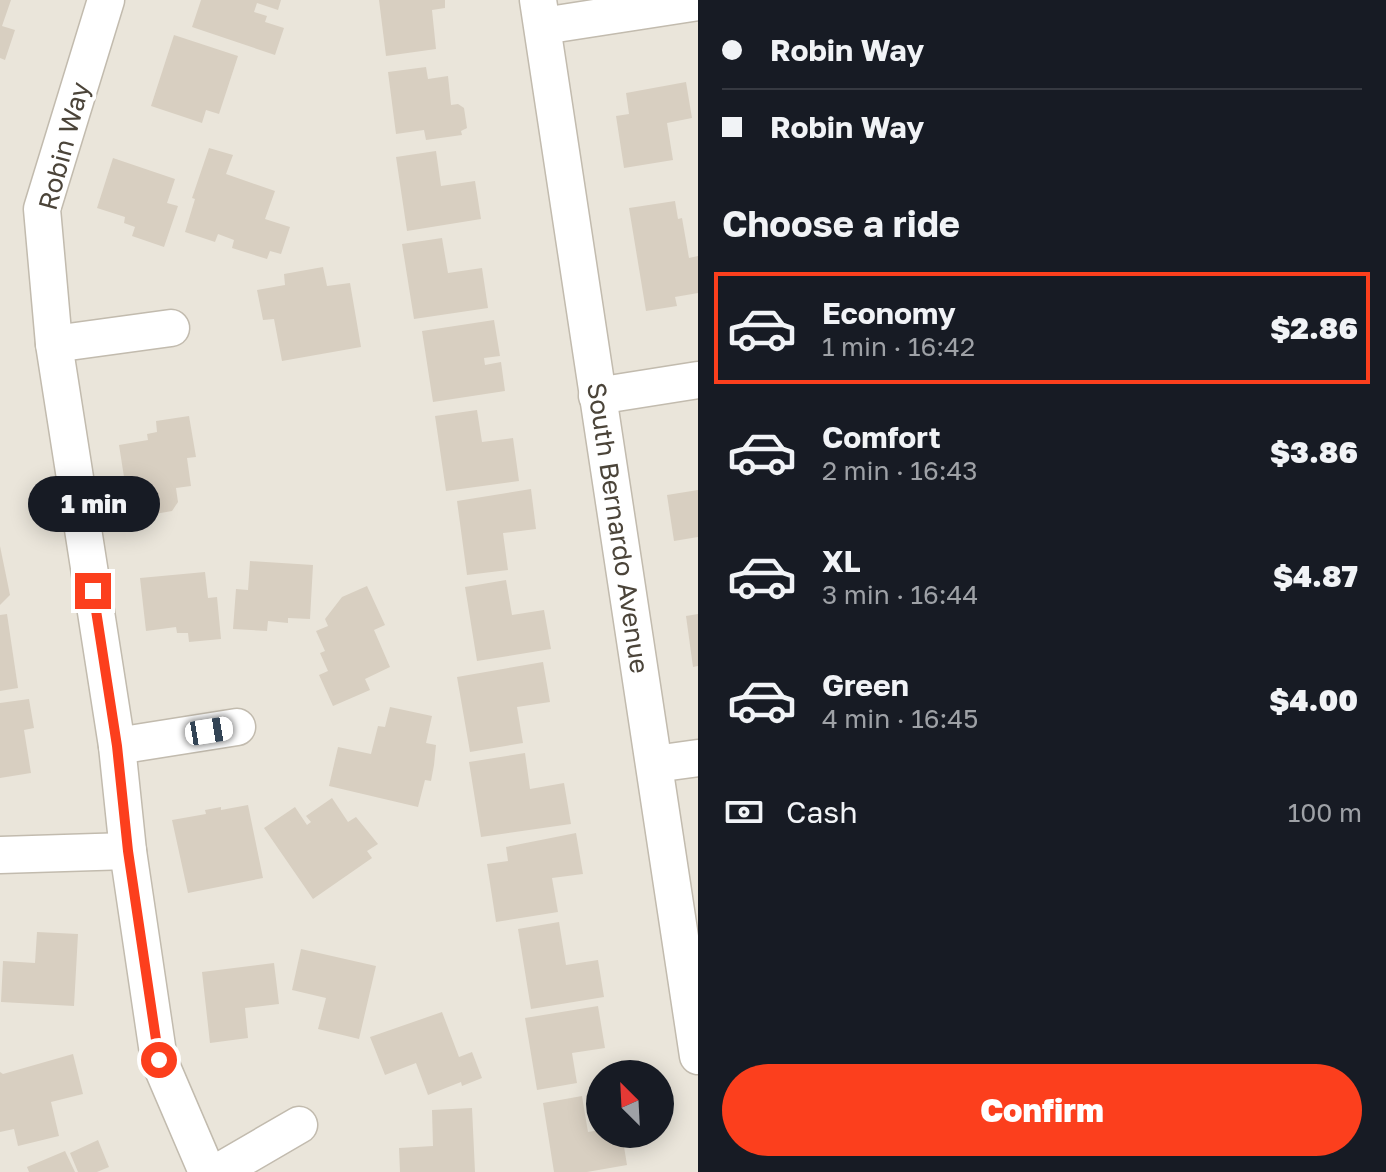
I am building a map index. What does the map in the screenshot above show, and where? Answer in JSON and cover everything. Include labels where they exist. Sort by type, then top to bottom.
[{"type":"street","name":"Robin Way","points":[[106,0],[42,209],[54,344],[117,746],[128,851],[159,1060],[207,1172]]},
{"type":"street","points":[[540,13],[698,2]]},
{"type":"street","name":"South Bernardo Avenue","points":[[540,13],[698,1056]]},
{"type":"street","points":[[54,344],[171,328]]},
{"type":"street","points":[[597,396],[698,380]]},
{"type":"street","points":[[117,746],[237,727]]},
{"type":"street","points":[[655,764],[698,758]]},
{"type":"street","points":[[0,855],[128,851]]},
{"type":"street","points":[[218,1172],[299,1125]]},
{"type":"shaded area","points":[[0,0],[698,0],[698,1172],[0,1172]]},
{"type":"building","points":[[0,0],[11,0],[2,26],[15,30],[5,60],[0,58]]},
{"type":"building","points":[[201,0],[281,0],[278,10],[257,3],[254,12],[267,16],[265,22],[284,28],[275,55],[192,27]]},
{"type":"building","points":[[379,0],[445,0],[445,8],[432,10],[436,49],[386,56]]},
{"type":"building","points":[[174,35],[238,56],[219,114],[206,110],[202,123],[151,106]]},
{"type":"building","points":[[426,67],[428,79],[448,76],[451,105],[458,104],[464,108],[467,128],[461,131],[462,135],[426,140],[424,130],[396,134],[388,72]]},
{"type":"building","points":[[686,82],[692,118],[667,123],[673,160],[624,168],[616,116],[629,114],[626,93]]},
{"type":"building","points":[[209,148],[233,155],[226,174],[275,191],[265,219],[290,227],[281,254],[270,251],[267,259],[232,248],[234,240],[218,234],[215,242],[185,232],[195,199],[192,198]]},
{"type":"building","points":[[436,151],[441,186],[475,181],[481,219],[407,231],[396,157]]},
{"type":"building","points":[[113,158],[175,179],[167,203],[178,206],[164,247],[132,236],[135,227],[124,223],[125,217],[97,208]]},
{"type":"building","points":[[675,201],[678,219],[682,218],[689,258],[698,256],[698,293],[675,297],[677,306],[646,311],[629,208]]},
{"type":"building","points":[[442,238],[448,273],[482,268],[488,308],[414,319],[402,244]]},
{"type":"building","points":[[323,267],[327,286],[350,283],[361,347],[282,361],[274,319],[263,320],[257,290],[285,285],[284,274]]},
{"type":"building","points":[[494,320],[500,356],[484,358],[485,365],[501,362],[505,391],[433,402],[422,331]]},
{"type":"building","points":[[477,410],[482,442],[513,438],[519,481],[446,491],[435,416]]},
{"type":"building","points":[[189,416],[196,457],[187,458],[191,486],[176,488],[178,502],[172,511],[155,514],[148,507],[145,493],[127,496],[119,445],[148,440],[147,434],[157,432],[156,421]]},
{"type":"building","points":[[531,489],[536,529],[503,533],[508,570],[467,575],[457,501]]},
{"type":"building","points":[[698,490],[698,537],[674,541],[667,495]]},
{"type":"building","points":[[0,546],[10,595],[0,605]]},
{"type":"building","points":[[250,561],[313,565],[310,619],[288,618],[288,623],[268,621],[267,631],[233,629],[236,589],[248,590]]},
{"type":"building","points":[[205,572],[208,598],[217,597],[221,639],[189,642],[188,633],[177,633],[176,627],[146,631],[140,578]]},
{"type":"building","points":[[506,580],[512,615],[544,610],[551,649],[477,661],[465,587]]},
{"type":"building","points":[[367,586],[385,625],[374,630],[390,667],[365,679],[370,690],[333,706],[319,675],[328,671],[320,653],[325,651],[316,631],[328,626],[325,619],[342,597]]},
{"type":"building","points":[[7,614],[18,688],[0,691],[0,615]]},
{"type":"building","points":[[698,614],[698,666],[693,667],[686,616]]},
{"type":"building","points":[[543,662],[550,702],[517,707],[523,743],[470,752],[457,677]]},
{"type":"building","points":[[29,699],[34,728],[24,730],[31,773],[0,778],[0,703]]},
{"type":"building","points":[[390,707],[432,716],[426,743],[436,745],[434,765],[431,781],[425,780],[418,807],[329,786],[338,747],[371,754],[378,726],[385,727]]},
{"type":"building","points":[[525,753],[530,789],[564,783],[571,824],[481,837],[469,762]]},
{"type":"building","points":[[332,798],[348,822],[356,817],[378,844],[367,851],[372,858],[313,899],[264,828],[295,807],[307,825],[311,822],[306,816]]},
{"type":"building","points":[[248,805],[263,878],[188,893],[172,820],[206,814],[205,810]]},
{"type":"building","points":[[576,833],[583,874],[552,878],[558,912],[496,922],[487,864],[508,861],[506,847]]},
{"type":"building","points":[[559,922],[566,965],[598,960],[604,997],[531,1009],[518,929]]},
{"type":"building","points":[[37,932],[78,934],[74,1006],[1,1002],[3,961],[35,963]]},
{"type":"building","points":[[301,949],[376,966],[359,1039],[318,1029],[326,998],[292,990]]},
{"type":"building","points":[[274,963],[279,1004],[245,1008],[248,1038],[210,1043],[202,972]]},
{"type":"building","points":[[598,1006],[605,1048],[572,1053],[577,1083],[537,1090],[525,1018]]},
{"type":"building","points":[[442,1012],[459,1057],[472,1052],[482,1078],[462,1086],[461,1082],[428,1095],[416,1063],[385,1075],[370,1037]]},
{"type":"building","points":[[73,1054],[83,1094],[51,1102],[59,1136],[18,1146],[14,1129],[0,1132],[0,1072],[3,1074]]},
{"type":"building","points":[[582,1096],[586,1148],[624,1148],[627,1165],[587,1172],[554,1172],[543,1103]]},
{"type":"building","points":[[472,1108],[475,1172],[400,1172],[399,1148],[433,1146],[432,1110]]},
{"type":"building","points":[[98,1140],[109,1167],[97,1172],[78,1172],[70,1153]]},
{"type":"building","points":[[65,1151],[75,1172],[29,1172],[27,1167]]},
{"type":"route","points":[[93,591],[159,1060]]}]
